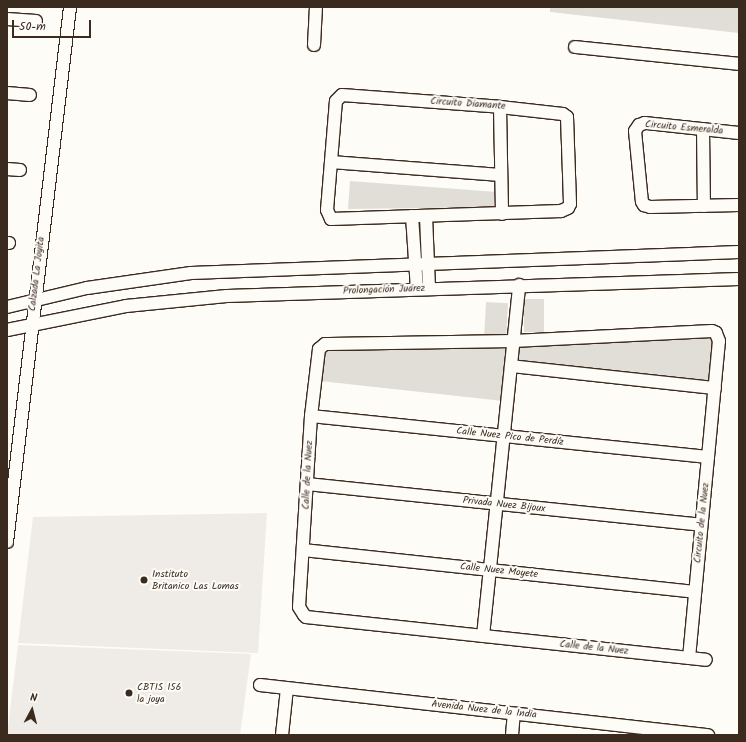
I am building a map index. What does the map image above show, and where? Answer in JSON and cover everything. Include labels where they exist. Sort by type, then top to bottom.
[{"type":"street","name":"Calzada La Joyita","points":[[7,542],[34,299],[70,7]]},
{"type":"street","points":[[314,45],[316,7]]},
{"type":"street","points":[[7,19],[36,21]]},
{"type":"street","points":[[575,47],[739,64]]},
{"type":"street","points":[[7,93],[30,94]]},
{"type":"street","name":"Circuito Diamante","points":[[342,95],[500,107],[560,113],[567,117],[571,201],[568,208],[561,211],[502,214],[331,219],[327,210],[336,101],[342,95]]},
{"type":"street","points":[[500,107],[502,214]]},
{"type":"street","name":"Circuito Esmeralda","points":[[739,133],[645,123],[639,125],[635,130],[642,202],[644,205],[650,207],[739,205]]},
{"type":"street","points":[[704,129],[704,206]]},
{"type":"street","points":[[331,162],[501,175]]},
{"type":"street","points":[[7,169],[20,170]]},
{"type":"street","points":[[412,216],[416,264],[423,289]]},
{"type":"street","points":[[423,289],[428,264],[426,216]]},
{"type":"street","points":[[7,307],[34,299],[94,287],[191,273],[739,252]]},
{"type":"street","name":"Prolongación Juárez","points":[[7,330],[92,312],[167,301],[302,293],[739,278]]},
{"type":"street","points":[[483,636],[519,285]]},
{"type":"street","name":"Circuito de la Nuez","points":[[513,341],[714,332],[718,335],[719,340],[715,388],[689,658]]},
{"type":"street","name":"Calle de la Nuez","points":[[513,341],[325,344],[319,349],[317,353],[311,416],[299,607],[302,613],[306,617],[706,660]]},
{"type":"street","points":[[511,366],[715,388]]},
{"type":"street","name":"Calle Nuez Pico de Perdíz","points":[[311,416],[708,457]]},
{"type":"street","name":"Privada Nuez Bijoux","points":[[307,484],[702,525]]},
{"type":"street","name":"Calle Nuez Moyete","points":[[303,550],[695,592]]},
{"type":"street","name":"Avenida Nuez de la India","points":[[260,685],[708,735]]},
{"type":"street","points":[[282,735],[287,688]]},
{"type":"street","points":[[512,735],[514,714]]},
{"type":"shaded area","points":[[550,7],[739,7],[739,33],[550,12]]},
{"type":"shaded area","points":[[350,181],[497,192],[496,207],[348,209]]},
{"type":"shaded area","points":[[524,299],[544,299],[544,332],[524,332]]},
{"type":"shaded area","points":[[486,302],[508,303],[506,335],[484,334]]},
{"type":"shaded area","points":[[711,334],[717,339],[713,386],[514,364],[515,343]]},
{"type":"shaded area","points":[[509,345],[503,401],[320,381],[322,352],[331,346]]},
{"type":"shaded area","name":"Instituto Britanico Las Lomas","points":[[267,513],[258,653],[18,643],[33,517]]},
{"type":"shaded area","name":"CBTIS 156 la joya","points":[[18,645],[251,654],[240,735],[7,735]]},
{"type":"place","name":"Instituto Britanico Las Lomas","points":[[144,580]]},
{"type":"place","name":"CBTIS 156 la joya","points":[[129,693]]}]
